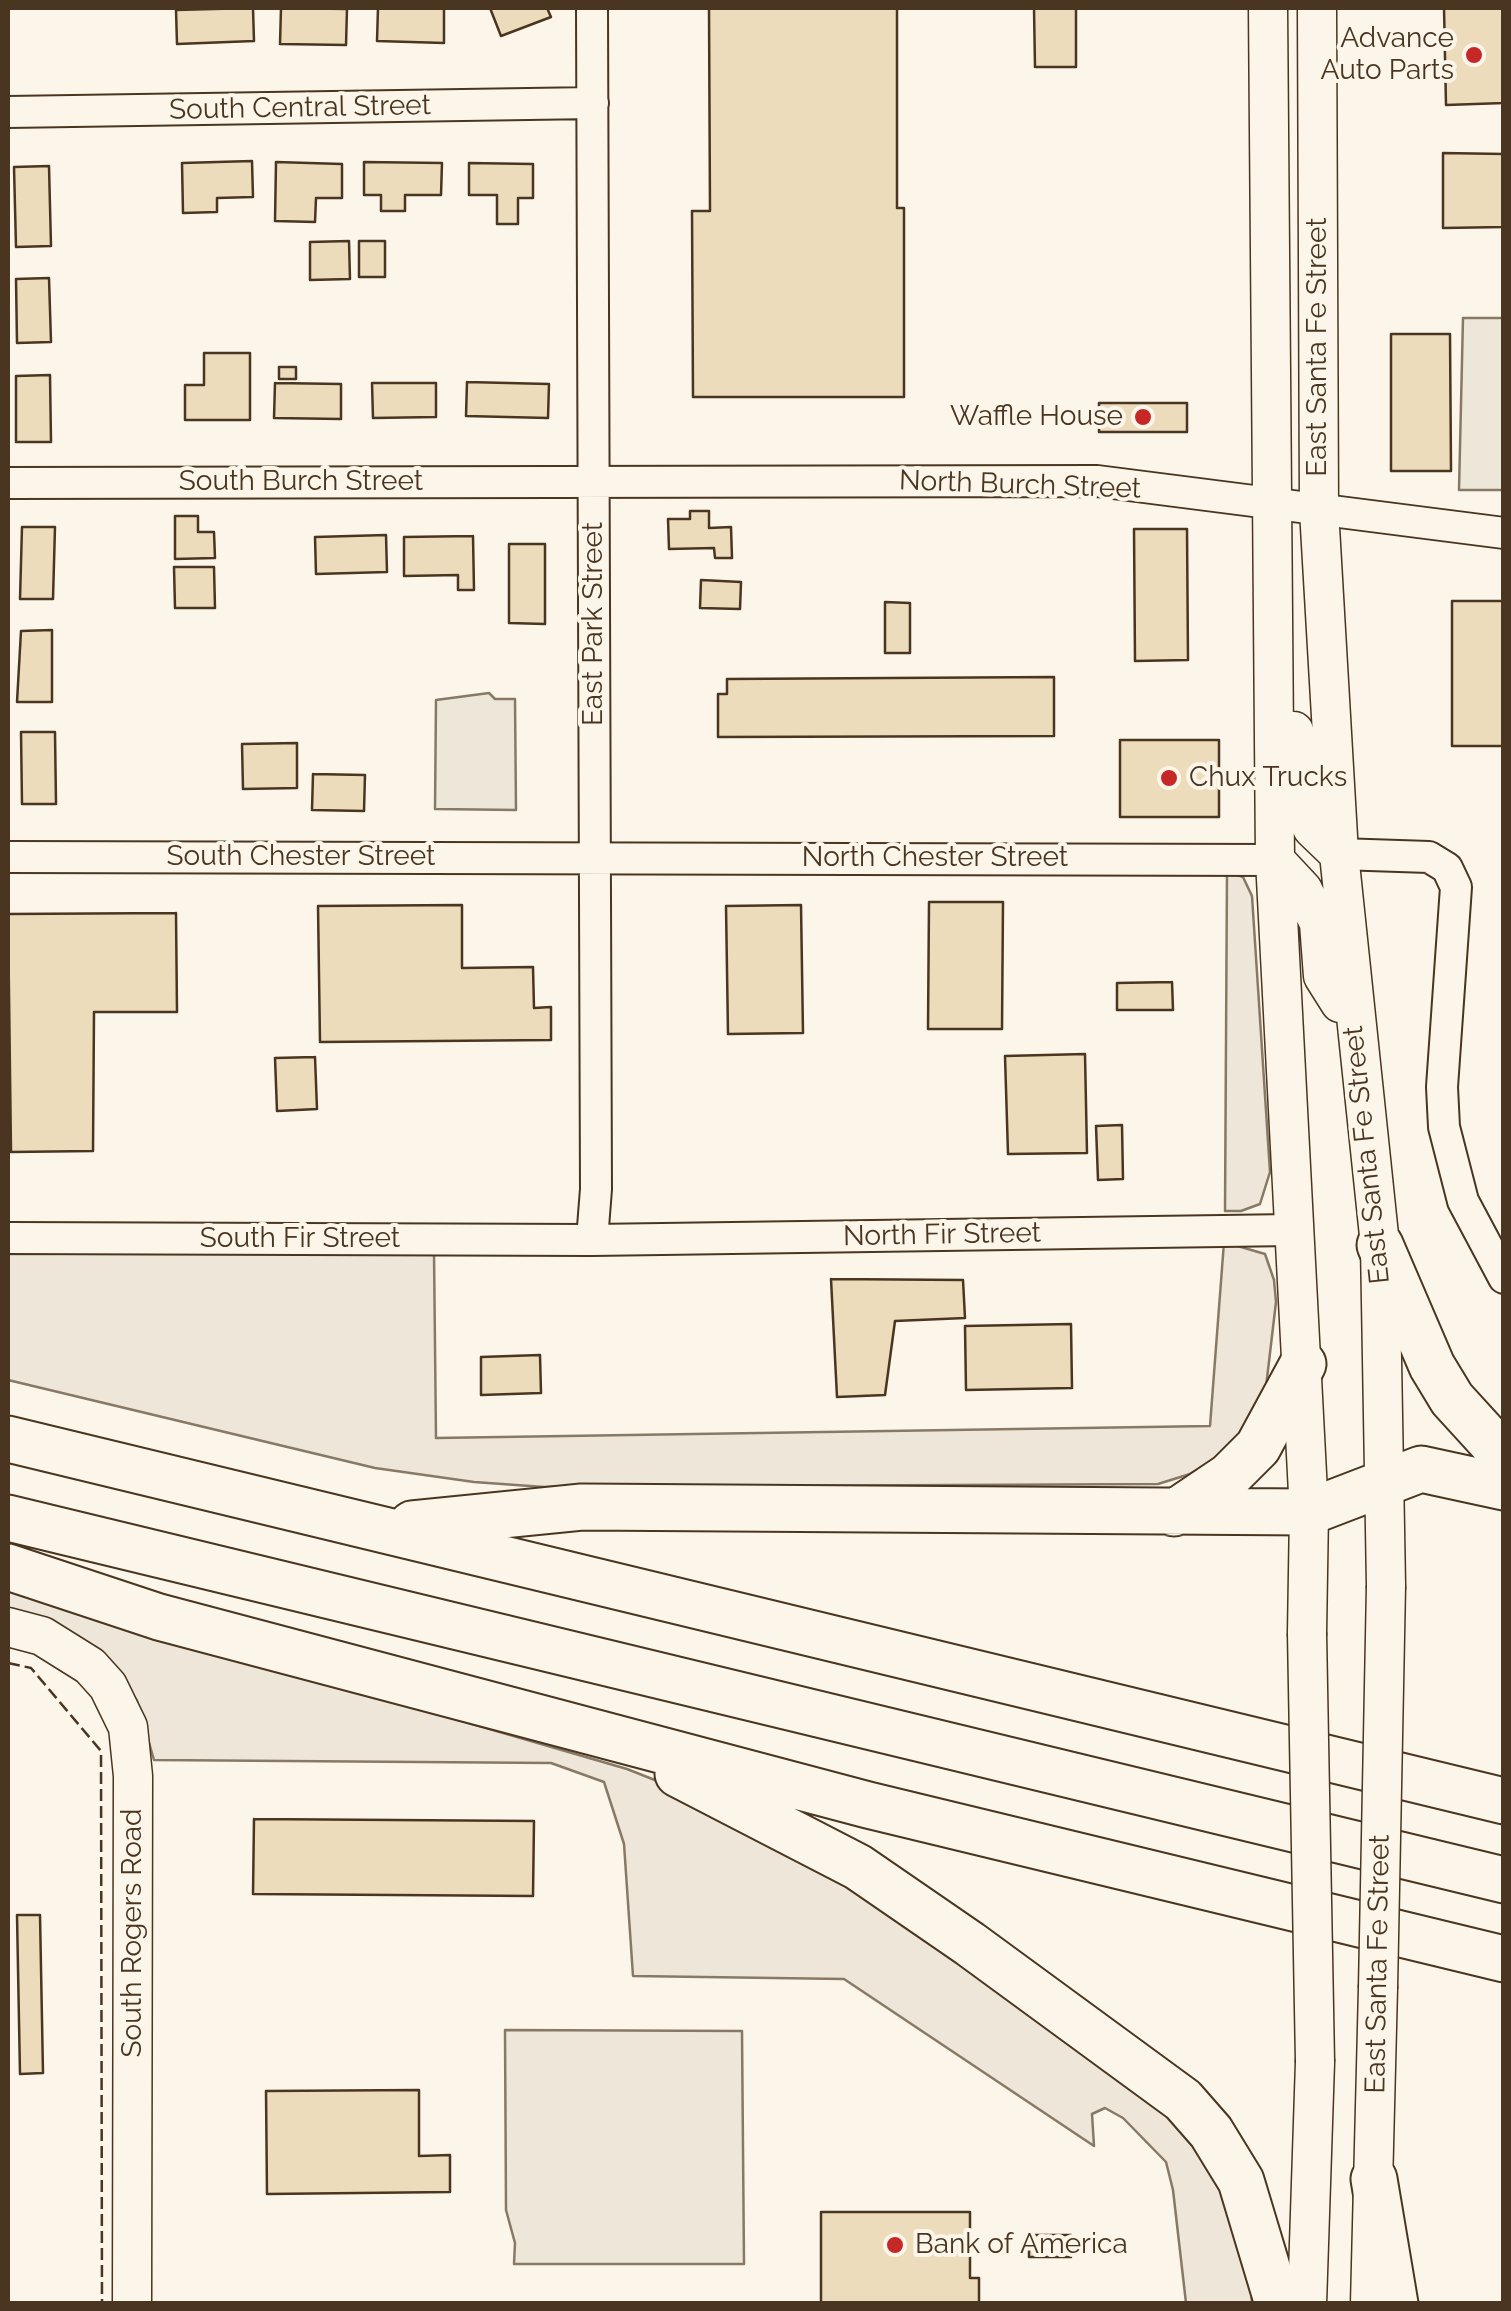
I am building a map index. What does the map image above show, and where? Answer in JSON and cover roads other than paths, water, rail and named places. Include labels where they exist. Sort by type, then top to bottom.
[{"type":"highway","points":[[1380,1245],[1432,1366],[1460,1410],[1504,1456]]},
{"type":"highway","points":[[1174,1513],[1229,1476],[1258,1447],[1303,1364]]},
{"type":"highway","points":[[8,1438],[1504,1801]]},
{"type":"highway","points":[[376,1528],[582,1507],[1309,1512],[1422,1469],[1504,1487]]},
{"type":"highway","points":[[8,1518],[1504,1880]]},
{"type":"highway","points":[[8,1567],[159,1618],[868,1805],[1504,1959]]},
{"type":"highway","points":[[626,1740],[676,1773],[858,1868],[1002,1966],[1183,2100],[1210,2132],[1241,2182],[1278,2304]]},
{"type":"highway","points":[[1374,2179],[1395,2304]]},
{"type":"main road","name":"East Santa Fe Street","points":[[1268,8],[1269,504],[1275,860],[1309,1512],[1307,1633],[1315,2062],[1308,2304]]},
{"type":"main road","name":"East Santa Fe Street","points":[[1317,8],[1318,510],[1354,1027],[1380,1245],[1388,1479],[1370,2304]]},
{"type":"main road","points":[[1272,683],[1294,732],[1302,801],[1312,828],[1340,854]]},
{"type":"main road","points":[[1275,860],[1303,890],[1318,923],[1324,976],[1354,1027]]},
{"type":"main road","name":"South Rogers Road","points":[[8,1628],[42,1636],[90,1666],[108,1686],[128,1727],[133,1776],[132,2304]]},
{"type":"street","name":"East Park Street","points":[[592,8],[592,1240]]},
{"type":"street","name":"South Central Street","points":[[8,112],[593,103]]},
{"type":"street","name":"North Burch Street","points":[[594,481],[1097,481],[1504,533]]},
{"type":"street","name":"South Burch Street","points":[[8,483],[594,481]]},
{"type":"street","points":[[1340,854],[1429,856],[1446,868],[1456,887],[1442,1087],[1444,1127],[1463,1201],[1504,1278]]},
{"type":"street","name":"South Chester Street","points":[[8,857],[594,858]]},
{"type":"street","name":"North Chester Street","points":[[594,858],[1275,860]]},
{"type":"street","name":"North Fir Street","points":[[592,1240],[1292,1230]]},
{"type":"street","name":"South Fir Street","points":[[8,1238],[592,1240]]},
{"type":"place","name":"Advance Auto Parts","points":[[1474,55]]},
{"type":"place","name":"Waffle House","points":[[1143,417]]},
{"type":"place","name":"Chux Trucks","points":[[1169,778]]},
{"type":"place","name":"Bank of America","points":[[895,2245]]}]
